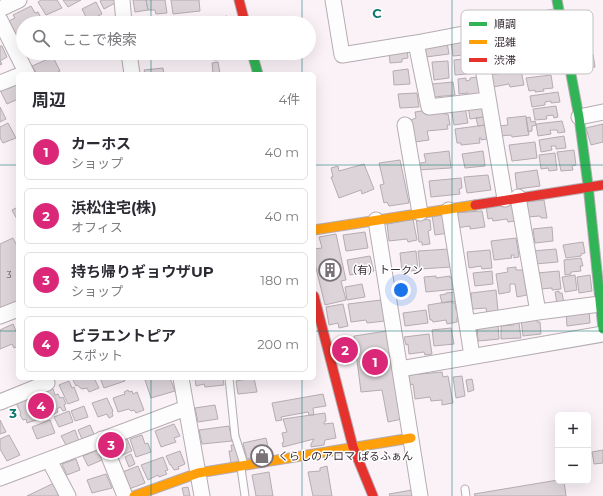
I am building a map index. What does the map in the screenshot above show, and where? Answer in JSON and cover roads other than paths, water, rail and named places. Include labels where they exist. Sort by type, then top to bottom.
[{"type":"street","points":[[0,9],[19,0]]},
{"type":"street","points":[[121,16],[122,0]]},
{"type":"street","points":[[239,0],[243,16]]},
{"type":"street","points":[[333,0],[342,56],[461,35]]},
{"type":"street","points":[[557,0],[558,10]]},
{"type":"street","points":[[0,20],[16,58]]},
{"type":"street","points":[[416,43],[429,107],[488,100]]},
{"type":"street","points":[[17,60],[22,72]]},
{"type":"street","points":[[130,60],[132,72]]},
{"type":"street","points":[[254,60],[257,72]]},
{"type":"street","points":[[484,74],[488,100],[538,312]]},
{"type":"street","points":[[570,74],[579,117],[588,187],[599,254],[600,304],[603,328]]},
{"type":"street","points":[[0,83],[16,77]]},
{"type":"street","points":[[579,117],[603,112]]},
{"type":"street","points":[[405,125],[420,214]]},
{"type":"street","points":[[316,230],[603,185]]},
{"type":"street","points":[[449,210],[472,356]]},
{"type":"street","points":[[376,220],[420,496]]},
{"type":"street","points":[[316,304],[353,447],[373,496]]},
{"type":"street","points":[[467,323],[600,304]]},
{"type":"street","points":[[0,316],[16,311]]},
{"type":"street","points":[[400,368],[603,334]]},
{"type":"street","points":[[181,380],[202,496]]},
{"type":"street","points":[[0,402],[47,383]]},
{"type":"street","points":[[0,478],[186,408]]},
{"type":"street","points":[[134,496],[198,473],[411,438]]},
{"type":"street","points":[[102,439],[125,496]]},
{"type":"street","points":[[49,460],[68,496]]},
{"type":"lane","points":[[229,380],[245,496]]},
{"type":"place","name":"（有）トークン","points":[[330,270]]},
{"type":"place","name":"浜松住宅(株)","points":[[345,350]]},
{"type":"place","name":"カーホス","points":[[375,362]]},
{"type":"place","name":"ビラエントピア","points":[[41,406]]},
{"type":"place","name":"持ち帰りギョウザUP","points":[[111,445]]},
{"type":"place","name":"くらしのアロマ ぱるふぁん","points":[[262,456]]}]
